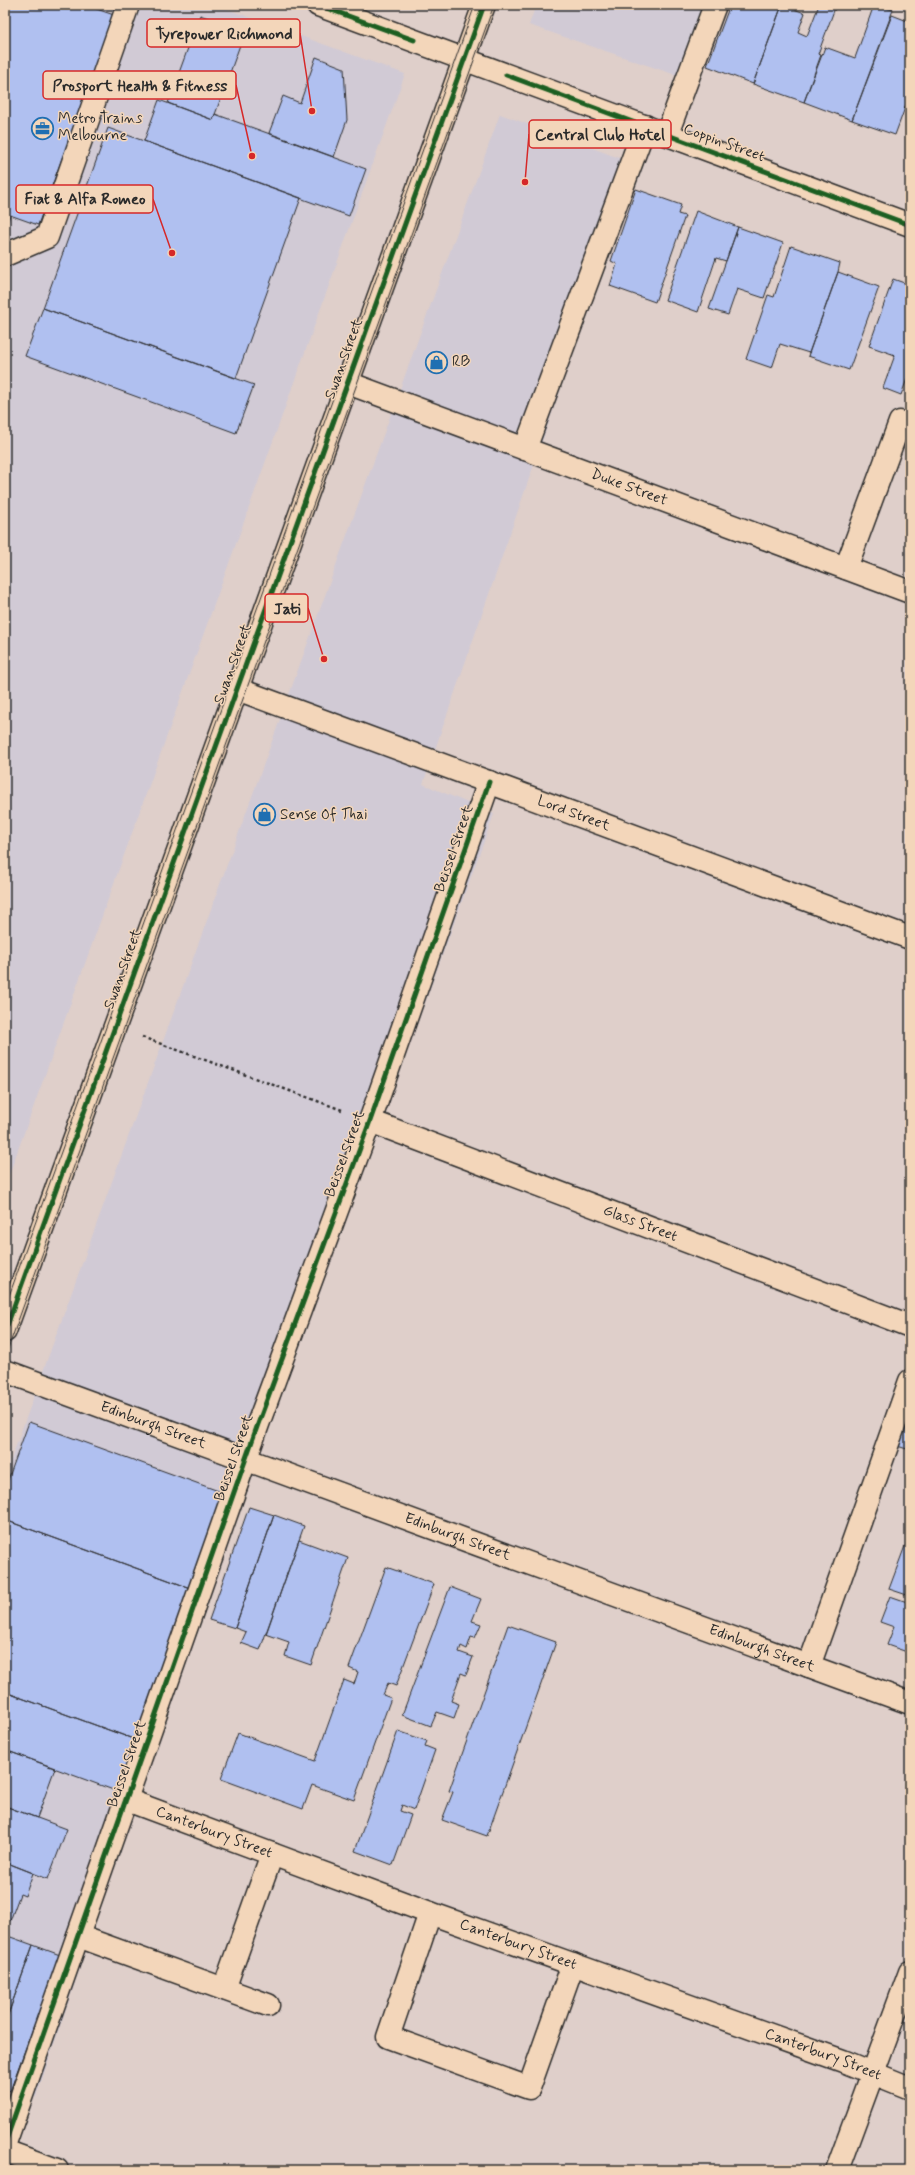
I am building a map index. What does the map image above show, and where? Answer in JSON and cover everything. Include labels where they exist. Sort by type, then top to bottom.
[{"type":"street","points":[[5,255],[47,237],[128,5]]},
{"type":"street","name":"Coppin Street","points":[[318,5],[910,225]]},
{"type":"street","name":"Swan Street","points":[[5,1331],[484,5]]},
{"type":"street","points":[[667,134],[716,5]]},
{"type":"street","points":[[525,449],[645,126]]},
{"type":"street","name":"Duke Street","points":[[348,383],[910,592]]},
{"type":"street","points":[[846,568],[900,422],[910,426]]},
{"type":"street","name":"Lord Street","points":[[237,690],[910,938]]},
{"type":"street","name":"Beissel Street","points":[[5,2143],[246,1459],[370,1121],[489,782]]},
{"type":"street","name":"Glass Street","points":[[370,1121],[910,1326]]},
{"type":"street","name":"Edinburgh Street","points":[[5,1371],[910,1703]]},
{"type":"street","points":[[809,1666],[910,1381]]},
{"type":"street","name":"Canterbury Street","points":[[127,1800],[430,1913],[872,2072],[910,2088]]},
{"type":"street","points":[[224,1989],[272,1854]]},
{"type":"street","points":[[430,1913],[388,2037],[529,2088],[573,1964]]},
{"type":"street","points":[[78,1936],[268,2005]]},
{"type":"street","points":[[837,2170],[910,1972]]},
{"type":"street","points":[[5,2151],[57,2170]]},
{"type":"path","points":[[115,1026],[370,1121]]},
{"type":"shaded area","points":[[5,5],[216,5],[405,74],[5,1186]]},
{"type":"shaded area","points":[[536,5],[702,5],[676,75],[529,25]]},
{"type":"shaded area","points":[[500,114],[638,165],[423,784],[494,814],[192,1638],[36,2097],[5,2086],[5,1476]]},
{"type":"building","name":"Metro Trains Melbourne","points":[[11,5],[85,5],[114,15],[73,153],[65,150],[38,225],[10,215],[5,228],[5,21]]},
{"type":"building","points":[[730,5],[782,5],[753,84],[707,66]]},
{"type":"building","points":[[782,5],[805,13],[798,32],[807,36],[819,5],[836,5],[818,54],[821,55],[804,102],[753,84]]},
{"type":"building","points":[[874,5],[893,10],[852,120],[804,102],[825,47],[855,58]]},
{"type":"building","points":[[200,15],[245,31],[213,120],[168,103]]},
{"type":"building","points":[[892,15],[910,22],[910,94],[895,135],[852,120]]},
{"type":"building","points":[[316,57],[344,68],[347,120],[334,157],[269,133],[283,96],[300,103]]},
{"type":"building","points":[[159,100],[213,120],[215,114],[366,169],[349,216],[144,141]]},
{"type":"building","points":[[108,128],[301,198],[236,378],[43,308]]},
{"type":"building","points":[[636,189],[681,205],[678,214],[685,216],[655,302],[610,286],[617,264],[611,261]]},
{"type":"building","points":[[696,211],[738,227],[726,261],[716,258],[698,312],[665,300]]},
{"type":"building","points":[[738,227],[783,243],[764,298],[737,289],[728,315],[709,309]]},
{"type":"building","points":[[791,246],[840,263],[809,353],[780,344],[772,368],[746,359],[768,295],[774,297]]},
{"type":"building","points":[[838,272],[879,287],[849,370],[808,356]]},
{"type":"building","points":[[893,279],[910,285],[910,371],[901,395],[883,388],[895,355],[869,346]]},
{"type":"building","points":[[43,308],[254,385],[236,433],[25,356]]},
{"type":"building","points":[[29,1422],[224,1493],[190,1588],[5,1520],[5,1488]]},
{"type":"building","points":[[901,1425],[910,1429],[910,1450],[894,1445]]},
{"type":"building","points":[[249,1507],[274,1515],[235,1628],[209,1620]]},
{"type":"building","points":[[274,1515],[304,1526],[260,1650],[241,1643],[246,1632],[235,1628]]},
{"type":"building","points":[[5,1520],[190,1588],[136,1740],[5,1692]]},
{"type":"building","points":[[299,1540],[348,1558],[311,1665],[285,1656],[289,1642],[266,1634]]},
{"type":"building","points":[[905,1546],[910,1547],[910,1596],[889,1589]]},
{"type":"building","points":[[386,1567],[434,1584],[396,1686],[388,1683],[383,1695],[391,1698],[354,1800],[312,1785],[303,1809],[221,1779],[238,1733],[315,1761],[344,1680],[354,1684],[358,1672],[349,1668]]},
{"type":"building","points":[[450,1587],[481,1599],[472,1621],[481,1624],[475,1638],[471,1637],[467,1649],[461,1646],[459,1652],[473,1657],[466,1675],[461,1673],[451,1701],[459,1704],[454,1718],[437,1712],[431,1726],[402,1715]]},
{"type":"building","points":[[890,1596],[910,1603],[910,1653],[887,1645],[894,1627],[880,1622]]},
{"type":"building","points":[[508,1625],[556,1642],[487,1836],[442,1820],[453,1792],[449,1791]]},
{"type":"building","points":[[5,1692],[136,1740],[116,1791],[5,1750]]},
{"type":"building","points":[[398,1731],[427,1741],[425,1746],[435,1750],[414,1810],[402,1805],[400,1811],[411,1815],[393,1865],[355,1851]]},
{"type":"building","points":[[5,1750],[55,1768],[37,1818],[5,1806]]},
{"type":"building","points":[[5,1806],[67,1829],[48,1879],[5,1862]]},
{"type":"building","points":[[5,1862],[33,1873],[25,1896],[20,1894],[10,1921],[5,1919]]},
{"type":"building","points":[[5,1935],[33,1945],[5,2023]]},
{"type":"building","points":[[33,1945],[60,1955],[10,2091],[5,2089],[5,2023]]},
{"type":"tram line","points":[[5,1307],[475,5]]},
{"type":"tram line","points":[[5,1357],[494,5]]},
{"type":"cycle path","points":[[318,5],[414,40]]},
{"type":"cycle path","points":[[5,1331],[484,5]]},
{"type":"cycle path","points":[[506,75],[910,225]]},
{"type":"cycle path","points":[[5,2143],[258,1424],[370,1121],[489,782]]},
{"type":"place","name":"Tyrepower Richmond","points":[[312,111]]},
{"type":"place","name":"Metro Trains Melbourne","points":[[43,128]]},
{"type":"place","name":"Prosport Health & Fitness","points":[[252,156]]},
{"type":"place","name":"Central Club Hotel","points":[[525,182]]},
{"type":"place","name":"Fiat & Alfa Romeo","points":[[172,253]]},
{"type":"place","name":"RB","points":[[436,362]]},
{"type":"place","name":"Jati","points":[[324,659]]},
{"type":"place","name":"Sense Of Thai","points":[[265,815]]}]
